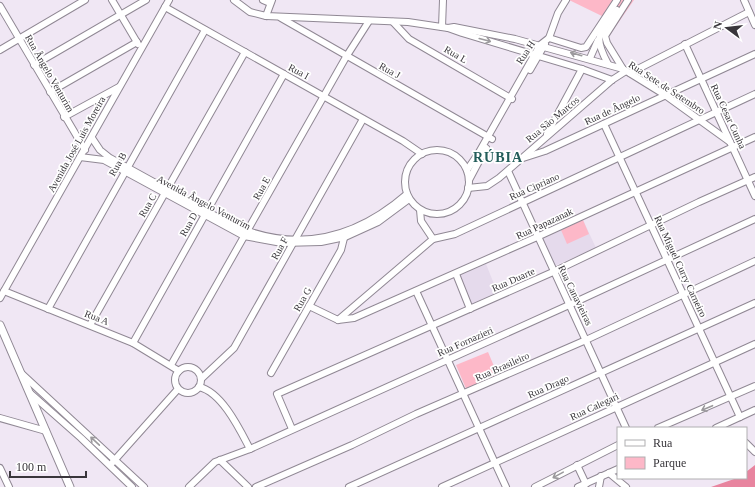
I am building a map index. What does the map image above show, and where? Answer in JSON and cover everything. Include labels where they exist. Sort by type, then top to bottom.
[{"type":"main road","points":[[0,325],[68,486]]},
{"type":"street","points":[[0,50],[85,0]]},
{"type":"street","points":[[112,0],[141,49]]},
{"type":"street","points":[[34,65],[146,0]]},
{"type":"street","name":"Avenida José Luis Moreira","points":[[0,298],[169,0]]},
{"type":"street","name":"Rua Sete de Setembro","points":[[234,0],[250,12],[280,18],[393,22],[454,27],[545,43],[590,57],[626,71],[700,120],[731,144]]},
{"type":"street","points":[[263,0],[271,2],[266,16]]},
{"type":"street","points":[[442,0],[445,27]]},
{"type":"street","name":"Rua H","points":[[469,180],[490,138],[545,43],[558,13],[566,0]]},
{"type":"street","points":[[545,43],[581,48],[586,47],[617,0]]},
{"type":"street","points":[[614,53],[604,56],[590,57],[602,31],[623,0]]},
{"type":"street","points":[[626,71],[605,36],[628,0]]},
{"type":"street","points":[[744,0],[755,25]]},
{"type":"street","name":"Rua Ângelo Venturim","points":[[0,6],[64,117],[85,150]]},
{"type":"street","name":"Rua I","points":[[165,7],[412,146],[422,154]]},
{"type":"street","name":"Rua São Marcos","points":[[468,188],[487,186],[508,171],[612,80],[626,71],[749,12]]},
{"type":"street","name":"Rua J","points":[[280,18],[490,138]]},
{"type":"street","name":"Rua E","points":[[171,365],[346,57],[369,21]]},
{"type":"street","name":"Rua L","points":[[393,22],[409,39],[512,99]]},
{"type":"street","name":"Rua Sete de Setembro","points":[[445,27],[582,69],[612,80]]},
{"type":"street","name":"Rua B","points":[[48,309],[125,169],[205,30]]},
{"type":"street","points":[[599,38],[599,46],[608,64]]},
{"type":"street","points":[[50,92],[137,42]]},
{"type":"street","name":"Rua Cesar Cunha","points":[[685,44],[755,196]]},
{"type":"street","name":"Rua C","points":[[90,325],[245,52]]},
{"type":"street","name":"Rua de Ângelo","points":[[520,159],[545,151],[755,54]]},
{"type":"street","points":[[546,137],[582,69]]},
{"type":"street","name":"Rua D","points":[[133,343],[284,74]]},
{"type":"street","points":[[64,117],[120,87]]},
{"type":"street","name":"Rua Cipriano","points":[[338,320],[433,239],[455,234],[755,94]]},
{"type":"street","name":"Rua F","points":[[201,379],[234,348],[363,119]]},
{"type":"street","name":"Rua Miguel Curry Carneiro","points":[[604,124],[740,417]]},
{"type":"street","name":"Rua Papazanak","points":[[338,320],[354,318],[456,274],[537,238],[731,144],[755,137]]},
{"type":"street","name":"Avenida Ângelo Venturim","points":[[92,138],[105,155],[125,169]]},
{"type":"street","name":"Rua H","points":[[467,170],[490,138]]},
{"type":"street","points":[[438,150],[448,152],[456,156],[467,170],[469,180],[468,188],[462,203],[447,213],[429,214],[420,210],[408,197],[405,185],[408,168],[414,160],[422,154],[438,150]]},
{"type":"street","name":"Avenida Ângelo Venturim","points":[[80,157],[104,160],[125,169],[205,214],[246,234],[294,242],[321,242],[378,222],[408,197]]},
{"type":"street","name":"Rua Canavieiras","points":[[508,171],[537,238],[602,373],[626,427]]},
{"type":"street","name":"Rua Duarte","points":[[292,430],[277,394],[553,272],[651,224],[755,177]]},
{"type":"street","points":[[420,210],[421,221],[433,239]]},
{"type":"street","name":"Rua Fornazieri","points":[[189,487],[210,466],[220,460],[250,449],[448,360],[755,219]]},
{"type":"street","name":"Rua G","points":[[271,373],[341,250],[345,234]]},
{"type":"street","name":"Rua Brasileiro","points":[[256,487],[586,340],[755,261]]},
{"type":"street","points":[[456,274],[470,309]]},
{"type":"street","name":"Rua A","points":[[4,291],[133,343],[179,371]]},
{"type":"street","points":[[416,291],[506,487]]},
{"type":"street","name":"Rua Drago","points":[[349,487],[755,303]]},
{"type":"street","points":[[309,306],[338,320]]},
{"type":"street","name":"Rua Calegari","points":[[442,487],[755,344]]},
{"type":"street","points":[[186,367],[194,368],[200,374],[201,379],[199,387],[196,390],[188,393],[178,389],[175,378],[179,371],[186,367]]},
{"type":"street","points":[[21,374],[144,487]]},
{"type":"street","points":[[660,427],[731,398],[755,386]]},
{"type":"street","points":[[199,387],[213,394],[232,417],[250,449]]},
{"type":"street","points":[[109,465],[178,389]]},
{"type":"street","points":[[30,393],[132,487]]},
{"type":"street","points":[[728,426],[740,417],[755,410]]},
{"type":"street","points":[[0,418],[46,431]]},
{"type":"street","points":[[747,444],[755,452]]},
{"type":"street","points":[[535,487],[617,445]]},
{"type":"street","points":[[220,460],[248,487]]},
{"type":"street","points":[[577,465],[586,484]]},
{"type":"street","points":[[0,468],[9,487]]},
{"type":"street","points":[[578,487],[617,469]]},
{"type":"street","points":[[609,473],[626,487]]},
{"type":"street","points":[[599,487],[601,476]]},
{"type":"shaded area","points":[[583,220],[596,248],[554,266],[542,239]]},
{"type":"shaded area","points":[[486,264],[498,294],[472,306],[459,276]]},
{"type":"shaded area","points":[[755,465],[755,487],[711,487],[734,479],[747,479],[747,471]]},
{"type":"green space","points":[[569,0],[634,0],[609,36],[602,27],[606,18]]},
{"type":"green space","points":[[583,220],[589,234],[567,244],[561,230]]},
{"type":"green space","points":[[488,352],[499,378],[467,391],[456,365]]},
{"type":"district","name":"RÚBIA","points":[[498,157]]}]
